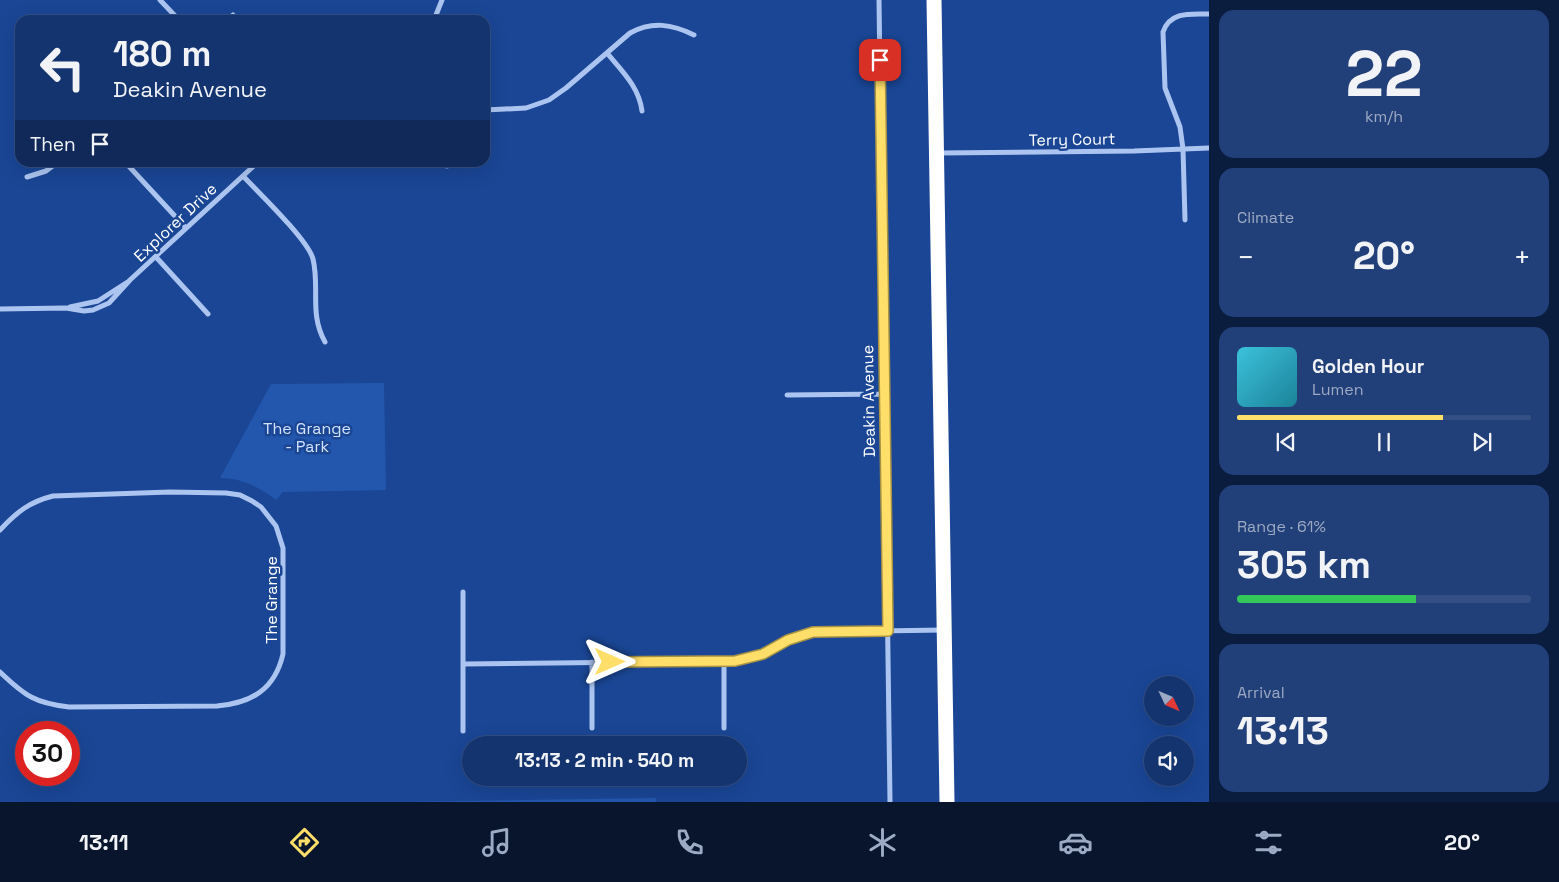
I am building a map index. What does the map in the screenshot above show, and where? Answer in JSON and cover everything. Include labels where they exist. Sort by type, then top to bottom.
[{"type":"highway","points":[[934,0],[947,802]]},
{"type":"street","points":[[160,0],[174,15]]},
{"type":"street","points":[[436,15],[442,0]]},
{"type":"street","name":"Deakin Avenue","points":[[879,0],[890,802]]},
{"type":"street","points":[[1185,220],[1184,149],[1180,127],[1165,88],[1163,32],[1165,26],[1175,17],[1182,14],[1209,14]]},
{"type":"street","points":[[490,110],[516,109],[544,102],[562,92],[630,33],[649,25],[680,28],[694,35]]},
{"type":"street","points":[[607,53],[636,90],[641,100],[642,111]]},
{"type":"street","name":"Terry Court","points":[[936,153],[1209,148]]},
{"type":"street","points":[[27,177],[46,171],[51,167]]},
{"type":"street","points":[[131,167],[186,228]]},
{"type":"street","name":"Explorer Drive","points":[[0,309],[66,308],[98,301],[130,280],[253,167]]},
{"type":"street","points":[[243,176],[310,250],[314,267],[315,316],[325,342]]},
{"type":"street","points":[[156,257],[208,314]]},
{"type":"street","points":[[787,395],[885,394]]},
{"type":"street","name":"The Grange","points":[[0,530],[16,513],[40,499],[53,496],[170,492],[226,493],[240,495],[252,501],[269,516],[280,536],[283,548],[284,569],[283,654],[280,666],[274,678],[266,687],[246,701],[234,705],[217,706],[69,708],[35,700],[19,691],[0,672]]},
{"type":"street","points":[[463,592],[463,730]]},
{"type":"street","points":[[464,664],[724,661],[748,659],[763,654],[788,640],[813,632],[943,630]]},
{"type":"street","points":[[724,661],[724,728]]},
{"type":"street","points":[[592,662],[592,728]]},
{"type":"green space","name":"The Grange - Park","points":[[384,383],[386,490],[283,492],[276,500],[250,484],[228,478],[220,478],[271,384]]},
{"type":"green space","points":[[656,798],[656,802],[400,802]]},
{"type":"route","points":[[610,662],[735,661],[763,654],[788,640],[813,632],[888,631],[880,60]]}]
